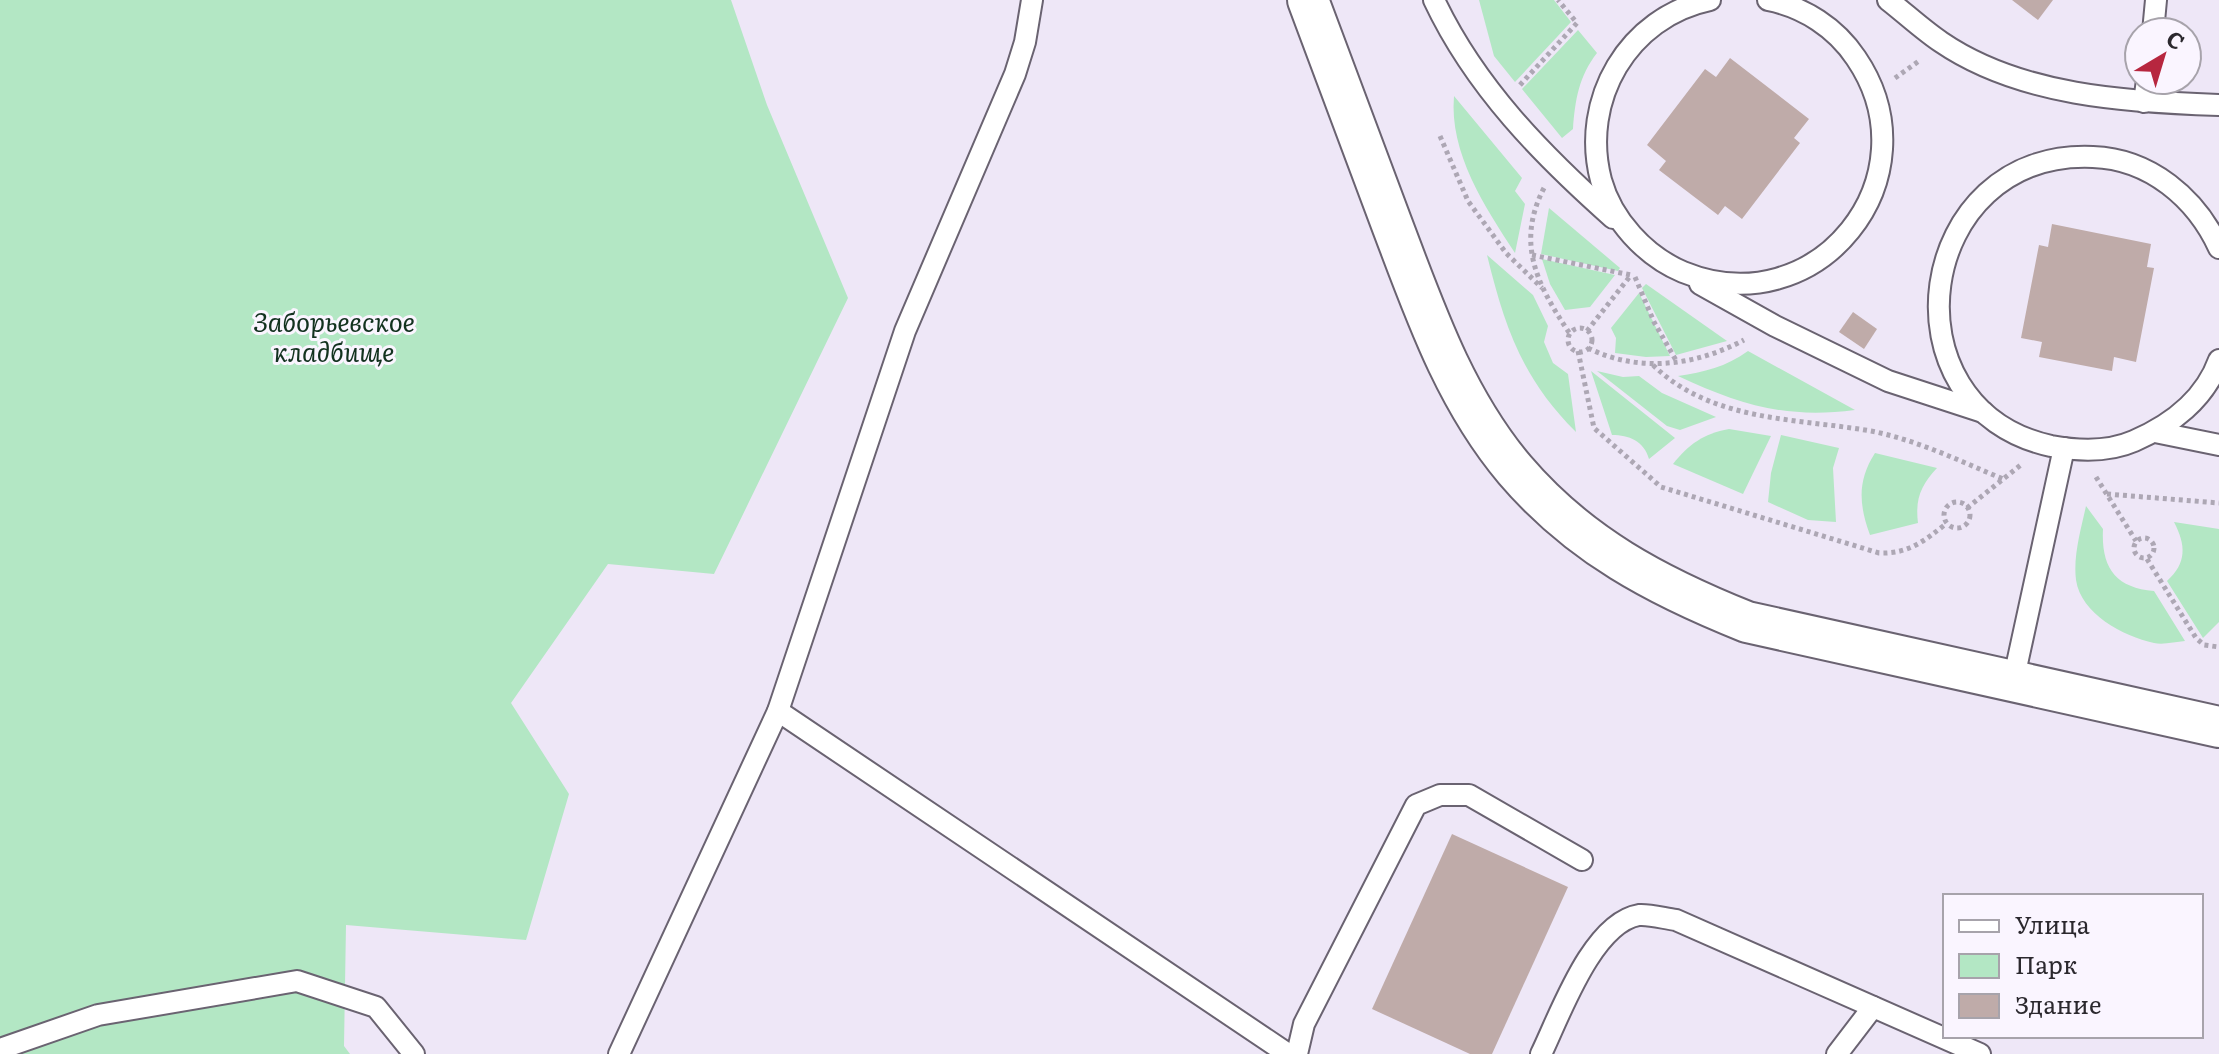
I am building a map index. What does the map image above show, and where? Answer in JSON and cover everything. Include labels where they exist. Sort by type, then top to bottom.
[{"type":"street","points":[[1308,0],[1432,332],[1473,413],[1516,471],[1574,526],[1622,563],[1673,593],[1747,622],[2219,727]]},
{"type":"lane","points":[[619,1054],[778,711],[905,331],[1015,74],[1025,42],[1032,0]]},
{"type":"lane","points":[[1434,0],[1500,106],[1562,173],[1649,252],[1775,326],[1888,381],[1987,414]]},
{"type":"lane","points":[[1629,232],[1613,209],[1596,155],[1601,99],[1627,50],[1647,29],[1670,14],[1710,0]]},
{"type":"lane","points":[[1673,268],[1699,278],[1727,283],[1755,283],[1795,272],[1832,251],[1851,231],[1867,207],[1877,181],[1882,125],[1877,97],[1865,72],[1830,28],[1806,13],[1768,0]]},
{"type":"lane","points":[[1888,0],[1943,44],[2016,78],[2078,93],[2144,102],[2219,105]]},
{"type":"lane","points":[[2144,102],[2145,96]]},
{"type":"lane","points":[[2219,248],[2194,206],[2173,187],[2149,172],[2122,162],[2069,157],[2042,162],[1994,186],[1959,226],[1947,250],[1939,279],[1937,309],[1941,338],[1951,366],[1967,392],[1987,414],[2012,431],[2064,448],[2098,449],[2127,444],[2155,432],[2180,415],[2200,393],[2219,360]]},
{"type":"lane","points":[[2155,432],[2219,445]]},
{"type":"lane","points":[[2013,682],[2064,448]]},
{"type":"lane","points":[[778,711],[1288,1054]]},
{"type":"lane","points":[[1297,1054],[1304,1024],[1416,805],[1440,795],[1469,795],[1582,860]]},
{"type":"lane","points":[[1541,1054],[1594,950],[1612,928],[1640,915],[1676,920],[1943,1038]]},
{"type":"lane","points":[[0,1049],[98,1015],[297,981],[376,1007],[414,1054]]},
{"type":"lane","points":[[1837,1054],[1873,1007]]},
{"type":"lane","points":[[1944,1038],[1980,1054]]},
{"type":"path","points":[[1500,106],[1577,23],[1558,0]]},
{"type":"path","points":[[1890,83],[1925,56]]},
{"type":"path","points":[[1440,136],[1468,201],[1506,253],[1542,288]]},
{"type":"path","points":[[1546,184],[1532,211],[1531,255],[1542,288],[1570,334],[1570,347],[1578,351],[1588,348],[1611,360],[1653,365],[1726,350],[1748,338]]},
{"type":"path","points":[[1587,331],[1649,252]]},
{"type":"path","points":[[1531,255],[1632,273]]},
{"type":"path","points":[[1632,273],[1654,322],[1677,362]]},
{"type":"path","points":[[1570,334],[1577,328],[1587,331],[1592,340],[1588,348]]},
{"type":"path","points":[[1578,351],[1594,428],[1661,487],[1879,553],[1899,554],[1917,547],[1947,523]]},
{"type":"path","points":[[1653,365],[1668,379],[1703,399],[1754,415],[1873,432],[1926,446],[2003,479]]},
{"type":"path","points":[[1967,508],[2029,458]]},
{"type":"path","points":[[2092,469],[2136,541],[2135,554],[2147,559],[2196,638],[2204,645],[2219,647]]},
{"type":"path","points":[[2107,494],[2219,503]]},
{"type":"path","points":[[1956,503],[1967,508],[1969,519],[1965,525],[1957,528],[1947,523],[1944,512],[1949,505],[1956,503]]},
{"type":"path","points":[[2136,541],[2149,538],[2154,543],[2153,555],[2147,559]]},
{"type":"green space","name":"Заборьевское кладбище","points":[[0,0],[731,0],[767,105],[848,298],[714,574],[608,564],[511,703],[569,794],[526,940],[346,925],[344,1046],[350,1054],[0,1054]]},
{"type":"green space","points":[[1479,0],[1554,0],[1571,22],[1515,82],[1494,56]]},
{"type":"green space","points":[[1578,30],[1597,53],[1579,89],[1573,129],[1562,138],[1522,89]]},
{"type":"green space","points":[[1454,96],[1522,178],[1515,191],[1525,204],[1515,253],[1481,198],[1463,159],[1454,117]]},
{"type":"green space","points":[[1549,208],[1620,268],[1618,271],[1541,254]]},
{"type":"green space","points":[[1487,255],[1533,295],[1548,326],[1544,342],[1553,363],[1568,374],[1576,432],[1542,392],[1518,351]]},
{"type":"green space","points":[[1542,259],[1615,275],[1590,307],[1565,310],[1550,284]]},
{"type":"green space","points":[[1646,284],[1727,341],[1676,355],[1642,288]]},
{"type":"green space","points":[[1639,293],[1670,356],[1615,353],[1616,338],[1611,328]]},
{"type":"green space","points":[[1748,351],[1855,410],[1807,413],[1764,407],[1722,395],[1678,376],[1714,368]]},
{"type":"green space","points":[[1591,371],[1675,438],[1649,459],[1644,448],[1635,440],[1612,435]]},
{"type":"green space","points":[[1597,371],[1623,377],[1639,376],[1662,393],[1716,417],[1680,430],[1667,426]]},
{"type":"green space","points":[[1729,429],[1771,436],[1743,494],[1673,464],[1697,441]]},
{"type":"green space","points":[[1781,435],[1839,448],[1833,468],[1836,522],[1808,520],[1768,502],[1771,473]]},
{"type":"green space","points":[[1875,453],[1937,468],[1920,493],[1918,523],[1870,535],[1862,493],[1865,473]]},
{"type":"green space","points":[[2086,506],[2103,529],[2105,554],[2113,573],[2129,585],[2154,591],[2185,641],[2158,644],[2142,640],[2105,622],[2086,603],[2075,571]]},
{"type":"green space","points":[[2174,522],[2219,529],[2219,622],[2203,638],[2167,581],[2178,567],[2182,553],[2181,538]]},
{"type":"building","points":[[2012,0],[2053,0],[2038,20]]},
{"type":"building","points":[[1730,58],[1809,119],[1794,138],[1800,143],[1742,219],[1725,206],[1718,215],[1659,170],[1666,161],[1647,145],[1705,69],[1716,77]]},
{"type":"building","points":[[2052,224],[2151,244],[2147,267],[2154,268],[2136,362],[2114,357],[2112,371],[2039,357],[2042,342],[2021,338],[2039,245],[2048,247]]},
{"type":"building","points":[[1853,312],[1877,329],[1864,349],[1839,332]]},
{"type":"building","points":[[1452,834],[1568,887],[1492,1054],[1470,1054],[1372,1009]]}]
